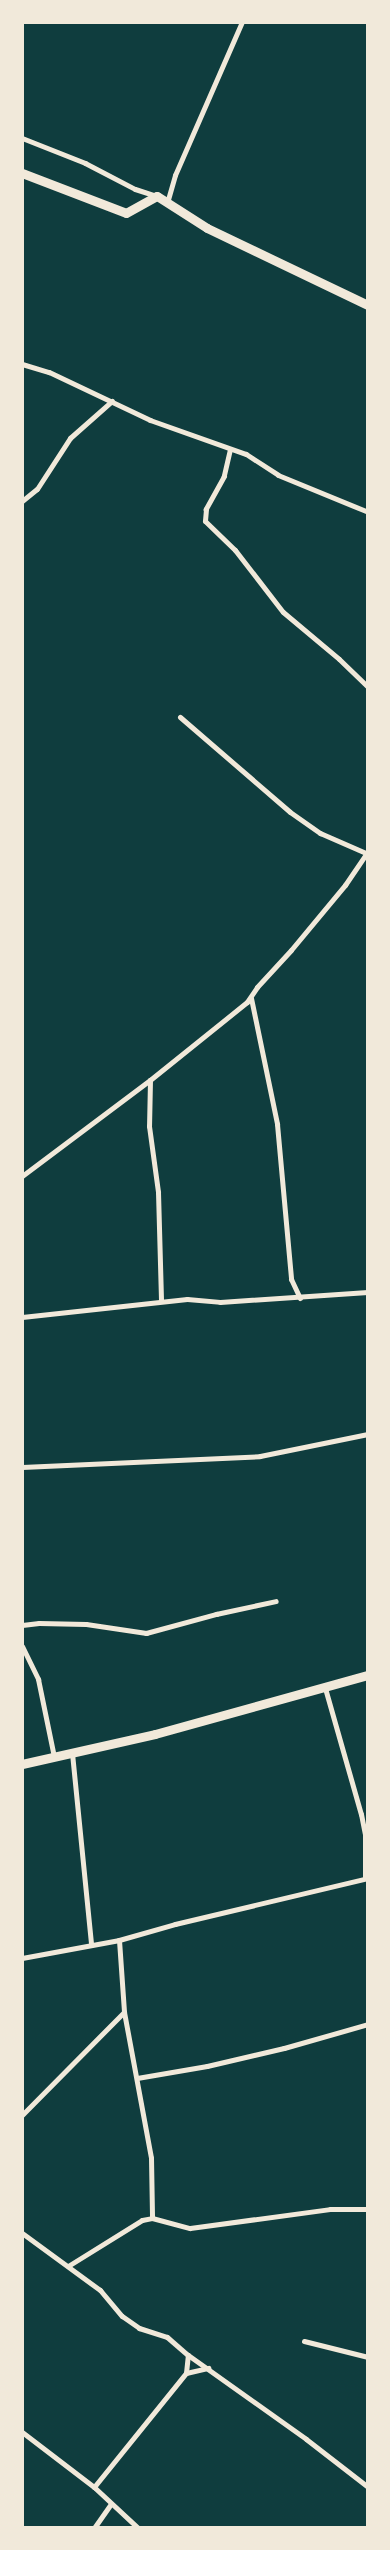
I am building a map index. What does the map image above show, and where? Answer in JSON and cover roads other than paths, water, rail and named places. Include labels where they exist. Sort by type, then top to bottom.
[{"type":"street","points":[[167,203],[175,175],[242,22]]},
{"type":"street","points":[[22,138],[86,163],[135,189],[157,196],[207,228],[368,305]]},
{"type":"street","points":[[22,173],[126,213],[157,196]]},
{"type":"street","points":[[22,364],[49,372],[150,420],[246,454],[278,475],[368,512]]},
{"type":"street","points":[[22,501],[37,489],[70,438],[112,402]]},
{"type":"street","points":[[230,449],[224,476],[206,509],[204,521],[235,550],[283,612],[340,659],[368,687]]},
{"type":"street","points":[[22,1176],[150,1080],[251,998],[257,987],[291,950],[345,885],[367,852],[320,833],[290,812],[180,717]]},
{"type":"street","points":[[251,998],[277,1124],[291,1279],[300,1298]]},
{"type":"street","points":[[150,1080],[149,1126],[158,1192],[161,1301]]},
{"type":"street","points":[[22,1317],[187,1299],[220,1302],[368,1292]]},
{"type":"street","points":[[22,1467],[260,1456],[368,1434]]},
{"type":"street","points":[[22,1625],[39,1623],[86,1624],[146,1633],[216,1614],[276,1601]]},
{"type":"street","points":[[22,1646],[38,1679],[54,1757]]},
{"type":"street","points":[[22,1764],[155,1734],[368,1675]]},
{"type":"street","points":[[22,1958],[119,1940],[366,1878],[365,1834],[361,1814],[325,1688]]},
{"type":"street","points":[[72,1753],[91,1945]]},
{"type":"street","points":[[119,1940],[124,2012],[151,2158],[152,2218]]},
{"type":"street","points":[[22,2114],[124,2012]]},
{"type":"street","points":[[137,2078],[255,2055],[368,2024]]},
{"type":"street","points":[[68,2266],[142,2220],[152,2218],[190,2228],[330,2209],[368,2209]]},
{"type":"street","points":[[22,2233],[100,2290],[122,2316],[151,2333],[167,2337],[188,2355],[306,2439],[368,2487]]},
{"type":"street","points":[[304,2340],[368,2357]]},
{"type":"street","points":[[94,2487],[186,2374],[188,2355]]},
{"type":"street","points":[[186,2374],[208,2368]]},
{"type":"street","points":[[22,2432],[94,2487],[138,2528]]},
{"type":"street","points":[[94,2528],[112,2504]]}]
